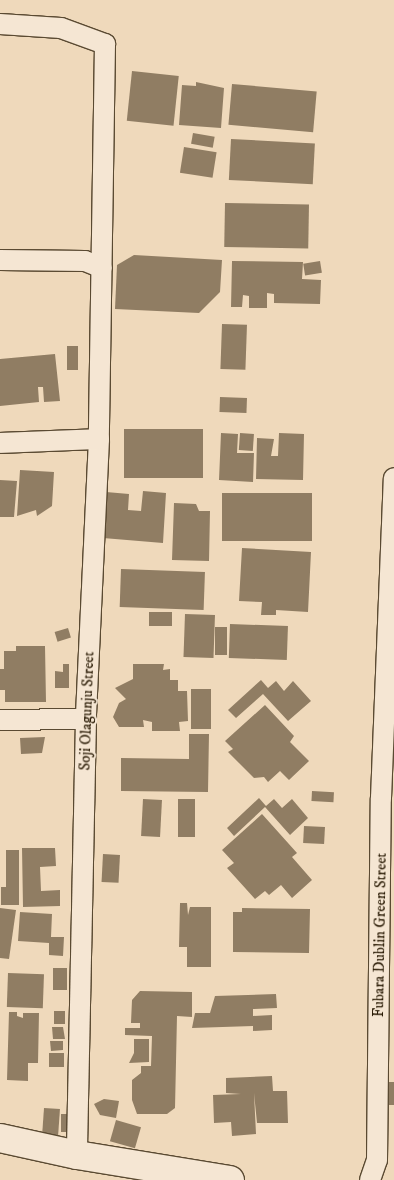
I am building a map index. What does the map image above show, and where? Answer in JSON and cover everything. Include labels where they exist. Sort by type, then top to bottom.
[{"type":"street","name":"Soji Olagunju Street","points":[[0,24],[61,28],[105,44],[99,438],[86,719],[77,1155]]},
{"type":"street","points":[[0,260],[85,261],[102,268]]},
{"type":"street","points":[[0,443],[99,438]]},
{"type":"street","name":"Fubara Dublin Green Street","points":[[370,1180],[377,1160],[381,798],[392,565],[394,478]]},
{"type":"street","points":[[0,720],[86,719]]},
{"type":"street","points":[[0,1138],[77,1155],[230,1180]]},
{"type":"street","points":[[0,1153],[125,1180]]},
{"type":"building","points":[[132,71],[179,76],[174,126],[127,121]]},
{"type":"building","points":[[196,82],[224,88],[221,128],[179,125],[182,85],[196,86]]},
{"type":"building","points":[[232,84],[317,91],[313,132],[228,125]]},
{"type":"building","points":[[193,133],[215,137],[213,148],[191,144]]},
{"type":"building","points":[[231,139],[315,143],[313,184],[229,180]]},
{"type":"building","points":[[184,147],[217,152],[213,178],[180,173]]},
{"type":"building","points":[[225,203],[309,204],[308,248],[224,247]]},
{"type":"building","points":[[134,255],[222,260],[220,292],[199,313],[115,309],[117,265]]},
{"type":"building","points":[[232,261],[303,262],[302,279],[321,280],[320,304],[274,303],[274,294],[267,293],[267,308],[249,308],[249,296],[243,295],[242,307],[231,307]]},
{"type":"building","points":[[320,261],[322,273],[305,276],[303,264]]},
{"type":"building","points":[[222,324],[247,325],[245,370],[220,369]]},
{"type":"building","points":[[67,346],[78,346],[78,370],[67,370]]},
{"type":"building","points":[[55,354],[60,401],[44,402],[43,387],[38,387],[39,402],[0,406],[0,359]]},
{"type":"building","points":[[220,397],[247,398],[246,413],[219,412]]},
{"type":"building","points":[[124,429],[203,429],[203,478],[124,478]]},
{"type":"building","points":[[221,433],[238,434],[237,453],[254,453],[253,482],[219,480]]},
{"type":"building","points":[[240,433],[254,434],[253,451],[239,450]]},
{"type":"building","points":[[279,433],[304,434],[303,480],[256,479],[257,438],[274,439],[271,456],[278,456]]},
{"type":"building","points":[[20,470],[54,472],[52,506],[37,516],[36,510],[17,516]]},
{"type":"building","points":[[0,480],[17,481],[14,517],[0,517]]},
{"type":"building","points":[[143,491],[166,493],[163,543],[103,538],[106,492],[129,494],[128,510],[141,511]]},
{"type":"building","points":[[222,493],[312,493],[312,541],[222,541]]},
{"type":"building","points":[[174,503],[196,504],[199,511],[210,511],[209,561],[172,560]]},
{"type":"building","points":[[242,548],[311,552],[308,612],[276,610],[276,615],[261,615],[262,602],[239,601]]},
{"type":"building","points":[[121,569],[205,572],[204,610],[120,607]]},
{"type":"building","points":[[149,612],[172,612],[172,626],[149,626]]},
{"type":"building","points":[[185,614],[215,615],[213,658],[183,657]]},
{"type":"building","points":[[230,624],[288,626],[287,660],[229,658]]},
{"type":"building","points":[[215,627],[227,627],[227,655],[215,655]]},
{"type":"building","points":[[68,628],[71,638],[58,642],[55,632]]},
{"type":"building","points":[[16,646],[45,646],[46,702],[5,702],[5,690],[0,690],[0,669],[4,669],[4,651],[16,651]]},
{"type":"building","points":[[63,664],[69,664],[69,688],[55,688],[55,671],[63,672]]},
{"type":"building","points":[[133,664],[164,664],[163,670],[170,669],[170,680],[178,680],[178,691],[187,691],[188,721],[179,722],[180,731],[152,731],[152,722],[143,720],[144,727],[119,727],[113,717],[119,703],[126,699],[115,688],[133,679]]},
{"type":"building","points":[[261,680],[268,688],[276,681],[284,691],[293,681],[311,701],[288,721],[263,694],[236,718],[228,710]]},
{"type":"building","points":[[191,689],[211,689],[211,729],[191,729]]},
{"type":"building","points":[[265,705],[294,736],[290,742],[309,761],[289,780],[280,771],[268,782],[264,777],[254,778],[228,752],[233,749],[225,741]]},
{"type":"building","points":[[189,734],[209,734],[208,792],[121,791],[121,758],[189,759]]},
{"type":"building","points":[[45,737],[42,753],[21,754],[20,738]]},
{"type":"building","points":[[312,791],[334,792],[333,802],[311,801]]},
{"type":"building","points":[[259,798],[266,806],[274,799],[282,808],[292,799],[308,818],[290,835],[265,807],[234,836],[227,828]]},
{"type":"building","points":[[143,799],[162,800],[160,837],[141,836]]},
{"type":"building","points":[[178,799],[195,799],[195,837],[178,837]]},
{"type":"building","points":[[262,814],[297,853],[292,857],[312,880],[292,898],[281,885],[269,895],[265,891],[255,899],[227,868],[234,863],[222,850]]},
{"type":"building","points":[[304,826],[325,827],[324,844],[303,843]]},
{"type":"building","points":[[22,848],[55,848],[56,866],[40,867],[41,891],[60,890],[60,906],[23,907]]},
{"type":"building","points":[[6,850],[19,850],[19,905],[1,905],[1,887],[6,887]]},
{"type":"building","points":[[103,854],[120,855],[119,883],[102,882]]},
{"type":"building","points":[[180,903],[187,903],[188,915],[190,907],[211,907],[211,967],[187,967],[187,947],[179,947]]},
{"type":"building","points":[[0,908],[16,910],[9,959],[0,958]]},
{"type":"building","points":[[242,908],[310,909],[309,953],[233,952],[233,912],[242,912]]},
{"type":"building","points":[[20,912],[52,914],[51,937],[64,937],[63,956],[49,955],[49,943],[18,941]]},
{"type":"building","points":[[53,968],[67,968],[67,990],[53,990]]},
{"type":"building","points":[[8,973],[44,974],[43,1008],[7,1007]]},
{"type":"building","points":[[140,991],[192,992],[192,1017],[177,1016],[175,1108],[167,1114],[137,1114],[132,1100],[132,1080],[141,1073],[141,1066],[151,1066],[152,1036],[125,1035],[125,1028],[140,1028],[140,1023],[131,1023],[132,1000]]},
{"type":"building","points":[[276,994],[277,1008],[253,1009],[253,1016],[272,1015],[272,1030],[253,1031],[253,1026],[192,1028],[195,1013],[210,1013],[215,996]]},
{"type":"building","points":[[54,1011],[65,1011],[65,1024],[54,1024]]},
{"type":"building","points":[[9,1012],[17,1012],[17,1016],[23,1018],[23,1013],[39,1013],[38,1063],[28,1063],[28,1081],[7,1080]]},
{"type":"building","points":[[52,1027],[63,1027],[65,1039],[53,1039]]},
{"type":"building","points":[[134,1039],[149,1039],[149,1062],[129,1063],[134,1053]]},
{"type":"building","points":[[50,1041],[63,1041],[63,1050],[51,1051]]},
{"type":"building","points":[[49,1053],[64,1053],[64,1067],[49,1067]]},
{"type":"building","points":[[272,1076],[273,1091],[287,1091],[288,1123],[257,1123],[254,1093],[256,1134],[232,1136],[231,1122],[214,1123],[213,1095],[241,1094],[226,1093],[226,1078]]},
{"type":"building","points":[[387,1082],[394,1082],[394,1105],[389,1105]]},
{"type":"building","points":[[104,1099],[119,1101],[116,1118],[100,1115],[94,1104]]},
{"type":"building","points":[[44,1108],[60,1109],[58,1136],[42,1135]]},
{"type":"building","points":[[61,1114],[74,1114],[74,1132],[61,1132]]},
{"type":"building","points":[[116,1120],[141,1127],[135,1148],[110,1141]]}]
